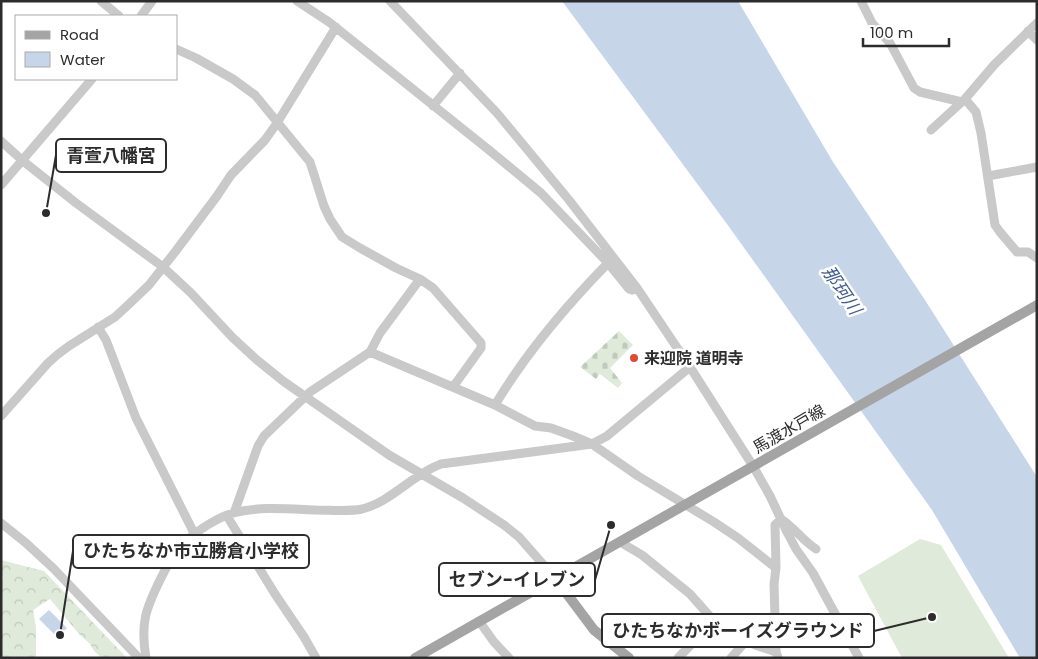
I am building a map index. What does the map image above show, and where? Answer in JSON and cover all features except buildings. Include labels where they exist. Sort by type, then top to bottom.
[{"type":"main road","name":"馬渡水戸線","points":[[414,658],[1037,306]]},
{"type":"main road","points":[[555,578],[594,630],[617,654],[629,658]]},
{"type":"street","points":[[100,1],[118,15]]},
{"type":"street","points":[[142,15],[152,1]]},
{"type":"street","points":[[297,1],[336,27],[541,193],[629,289],[638,288]]},
{"type":"street","points":[[390,1],[497,113],[533,155],[638,288],[753,466],[796,549],[813,573],[859,658]]},
{"type":"street","points":[[861,1],[872,23],[890,43],[914,88],[920,92],[963,101],[976,112],[995,225],[1017,252],[1028,252],[1037,258]]},
{"type":"street","points":[[931,130],[963,101],[994,65],[1037,23]]},
{"type":"street","points":[[1,416],[48,364],[69,346],[115,317],[163,267],[231,175],[265,140],[336,27]]},
{"type":"street","points":[[1028,31],[1037,40]]},
{"type":"street","points":[[178,50],[233,79],[255,95],[310,162],[324,206],[342,237],[433,288],[481,343],[481,348],[453,387]]},
{"type":"street","points":[[433,106],[460,73]]},
{"type":"street","points":[[1,185],[91,80]]},
{"type":"street","points":[[1,141],[76,203],[163,267],[191,293],[228,333],[283,380],[389,455],[463,498],[504,525],[518,537],[555,578]]},
{"type":"street","points":[[988,176],[1037,167]]},
{"type":"street","points":[[495,405],[531,351],[608,264]]},
{"type":"street","points":[[231,514],[258,446],[264,436],[310,392],[370,352],[380,333],[420,279]]},
{"type":"street","points":[[98,327],[106,340],[136,418],[194,534]]},
{"type":"street","points":[[370,352],[495,405],[535,426],[551,428],[592,444],[638,476],[738,538],[776,568]]},
{"type":"street","points":[[146,658],[143,632],[146,611],[151,599],[175,553],[194,534],[214,522],[231,514],[263,510],[361,509],[382,500],[432,467],[441,464],[592,444],[619,427],[690,367]]},
{"type":"street","points":[[231,514],[275,594],[316,658]]},
{"type":"street","points":[[780,519],[816,549]]},
{"type":"street","points":[[620,542],[642,555],[690,594],[714,621],[729,634],[777,655],[774,584],[776,568],[775,524],[780,519]]},
{"type":"street","points":[[1,523],[54,569],[139,658]]},
{"type":"street","points":[[479,621],[494,642],[509,658]]},
{"type":"street","points":[[678,658],[714,621]]},
{"type":"street","points":[[731,658],[746,641]]},
{"type":"green space","points":[[619,331],[633,345],[610,368],[622,383],[618,388],[600,374],[596,379],[580,367]]},
{"type":"green space","points":[[920,539],[941,545],[1009,658],[902,658],[858,576]]},
{"type":"green space","points":[[1,560],[44,571],[127,658],[102,658],[50,599],[33,610],[36,627],[36,658],[1,658],[1,581],[3,577],[1,574]]},
{"type":"water","name":"那珂川","points":[[562,1],[738,1],[833,162],[925,300],[1037,477],[1037,658],[1020,658],[932,510],[727,224]]},
{"type":"water","points":[[49,610],[67,628],[57,637],[39,619]]},
{"type":"place","name":"青萱八幡宮","points":[[46,213]]},
{"type":"place","name":"来迎院 道明寺","points":[[634,358]]},
{"type":"place","name":"セブン-イレブン","points":[[611,525]]},
{"type":"place","name":"ひたちなかボーイズグラウンド","points":[[932,617]]},
{"type":"place","name":"ひたちなか市立勝倉小学校","points":[[60,635]]}]
